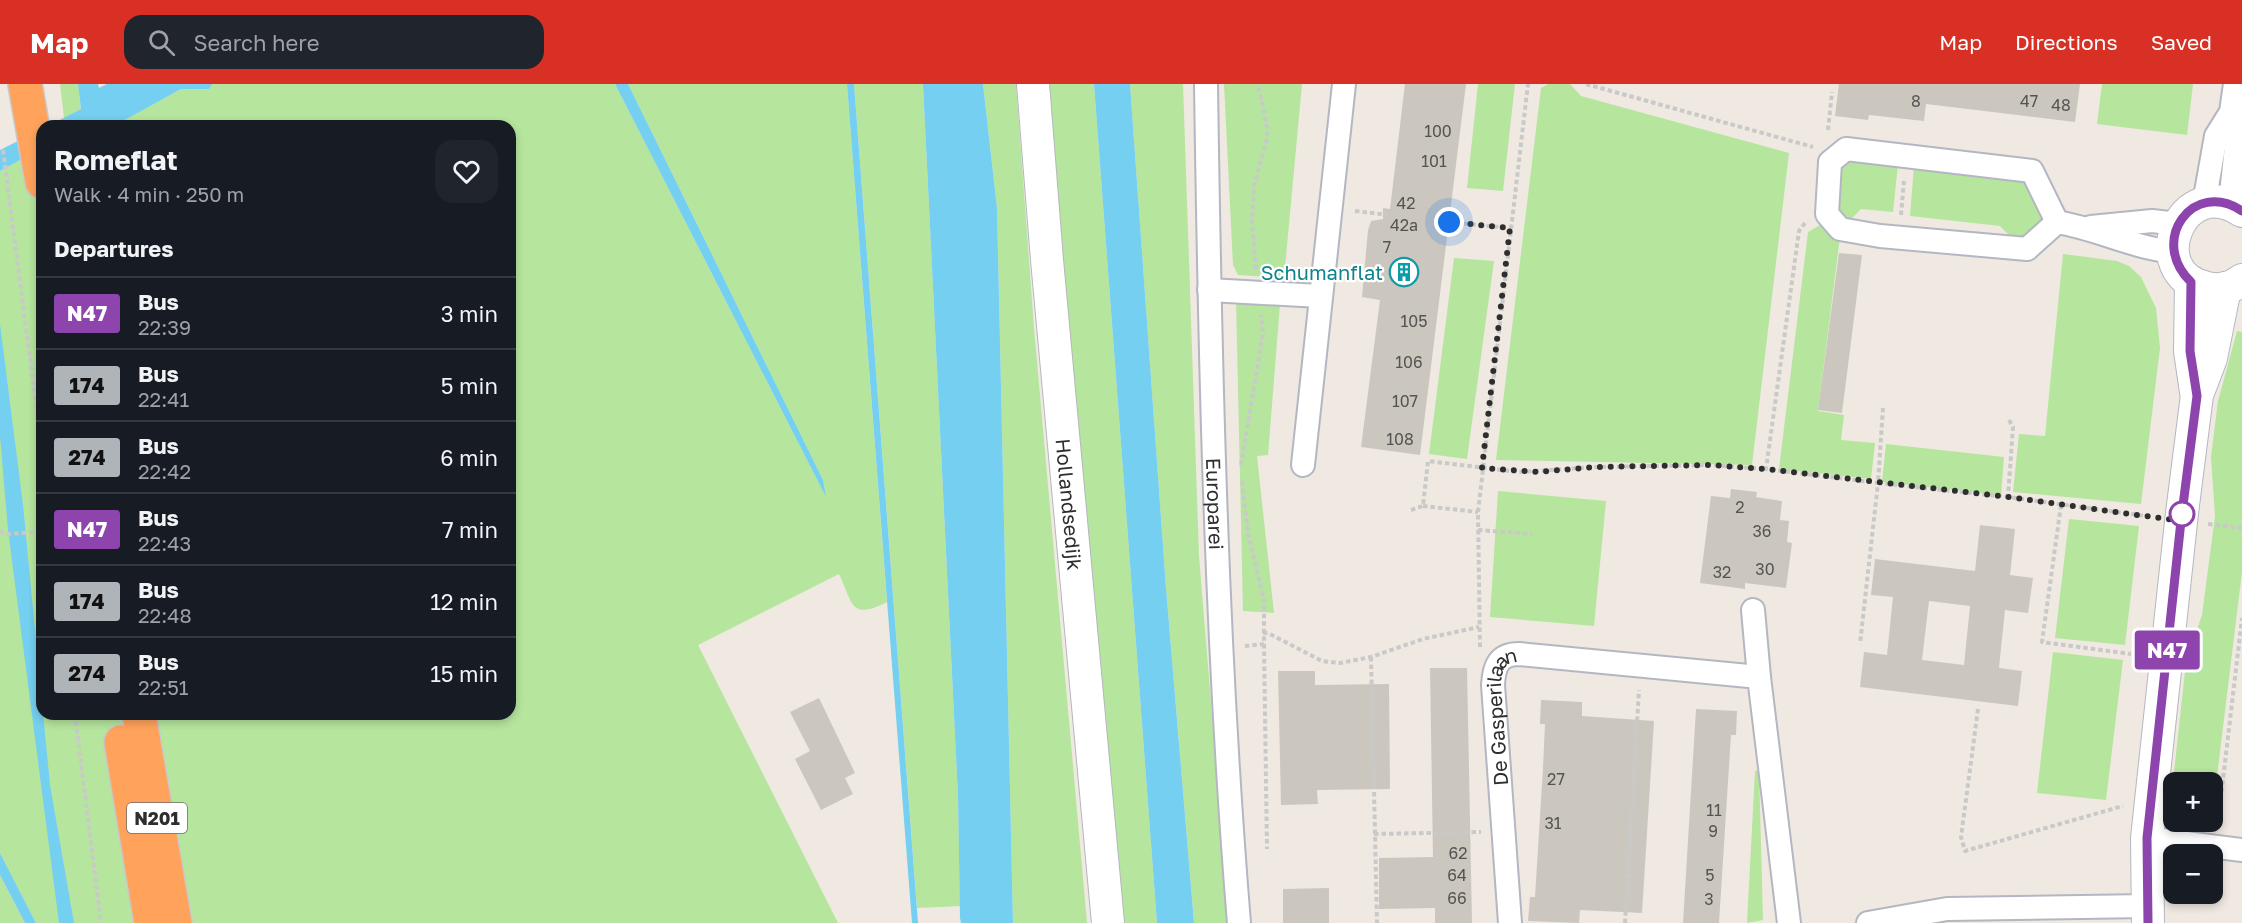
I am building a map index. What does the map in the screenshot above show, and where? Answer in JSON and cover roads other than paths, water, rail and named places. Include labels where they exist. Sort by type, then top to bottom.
[{"type":"highway","points":[[25,84],[36,153]]},
{"type":"highway","name":"N201","points":[[117,720],[151,923]]},
{"type":"highway","name":"N201","points":[[140,720],[175,923]]},
{"type":"street","name":"Hollandsedijk","points":[[1033,84],[1049,284],[1108,923]]},
{"type":"street","name":"Europarei","points":[[1206,84],[1209,290],[1222,648],[1239,923]]},
{"type":"street","points":[[1303,465],[1344,84]]},
{"type":"street","points":[[2234,284],[2213,290],[2191,282],[2176,264],[2175,238],[2184,215],[2225,206],[2237,137],[2231,112],[2235,84]]},
{"type":"street","points":[[1846,149],[2032,171],[2057,222],[2027,249],[1840,229],[1827,214],[1830,162],[1833,152],[1846,149]]},
{"type":"street","points":[[2057,222],[2090,227],[2152,221],[2175,238]]},
{"type":"street","points":[[2191,282],[2190,351],[2197,396]]},
{"type":"street","points":[[1868,923],[1947,909],[2058,916],[2148,915],[2147,838],[2181,521],[2197,396],[2234,284]]},
{"type":"street","points":[[1209,290],[1320,296]]},
{"type":"street","points":[[1752,610],[1789,923]]},
{"type":"street","name":"De Gasperilaan","points":[[1509,923],[1505,832],[1493,685],[1494,668],[1500,659],[1508,654],[1537,654],[1759,677]]},
{"type":"street","points":[[2147,838],[2242,850]]},
{"type":"water","points":[[78,84],[98,84],[99,88],[107,84],[212,84],[209,89],[181,89],[125,120],[60,120],[81,109]]},
{"type":"water","points":[[615,84],[628,84],[823,480],[826,497]]},
{"type":"water","points":[[847,84],[854,84],[918,923],[912,923]]},
{"type":"water","points":[[923,84],[983,84],[997,208],[1013,923],[961,923],[960,918],[958,796]]},
{"type":"water","points":[[1094,84],[1130,84],[1166,588],[1194,923],[1157,923]]},
{"type":"water","points":[[36,132],[36,151],[0,171],[0,150]]},
{"type":"water","points":[[0,324],[23,505],[36,640],[36,720],[44,720],[50,785],[74,923],[59,923],[8,530],[0,436]]},
{"type":"water","points":[[0,853],[36,923],[25,923],[0,875]]},
{"type":"place","name":"Schumanflat","points":[[1404,272]]}]
